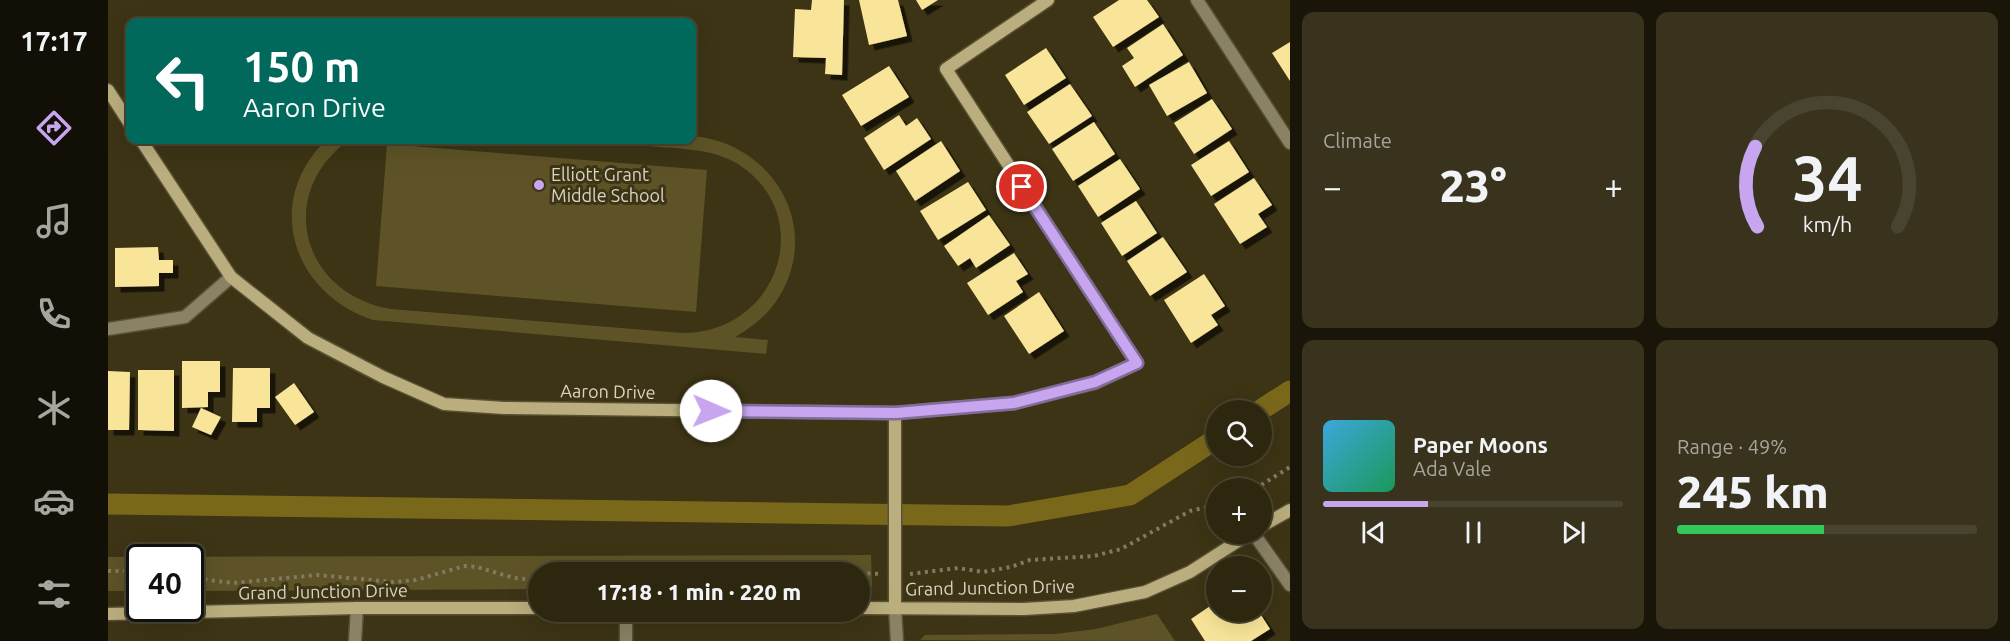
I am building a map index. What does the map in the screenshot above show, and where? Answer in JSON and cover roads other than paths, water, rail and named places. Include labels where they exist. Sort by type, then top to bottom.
[{"type":"street","name":"Aaron Drive","points":[[144,144],[231,277],[308,338],[383,377],[444,404],[504,408],[896,413],[1014,403],[1095,382],[1137,363],[946,69],[1048,0]]},
{"type":"street","points":[[1197,0],[1290,143]]},
{"type":"street","points":[[108,90],[126,118]]},
{"type":"street","points":[[108,328],[185,317],[231,277]]},
{"type":"street","points":[[896,413],[894,451],[897,641]]},
{"type":"street","points":[[1272,520],[1290,510]]},
{"type":"street","name":"Grand Junction Drive","points":[[870,608],[1024,609],[1074,606],[1145,592],[1191,572],[1234,544]]},
{"type":"street","points":[[1261,544],[1290,585]]},
{"type":"street","points":[[356,641],[357,608]]},
{"type":"street","name":"Grand Junction Drive","points":[[108,614],[357,608],[528,608]]},
{"type":"street","points":[[626,622],[626,641]]},
{"type":"waterway","points":[[1272,403],[1290,391]]},
{"type":"waterway","points":[[108,504],[1008,516],[1130,495],[1206,446]]},
{"type":"place","name":"Elliott Grant Middle School","points":[[539,185]]}]
